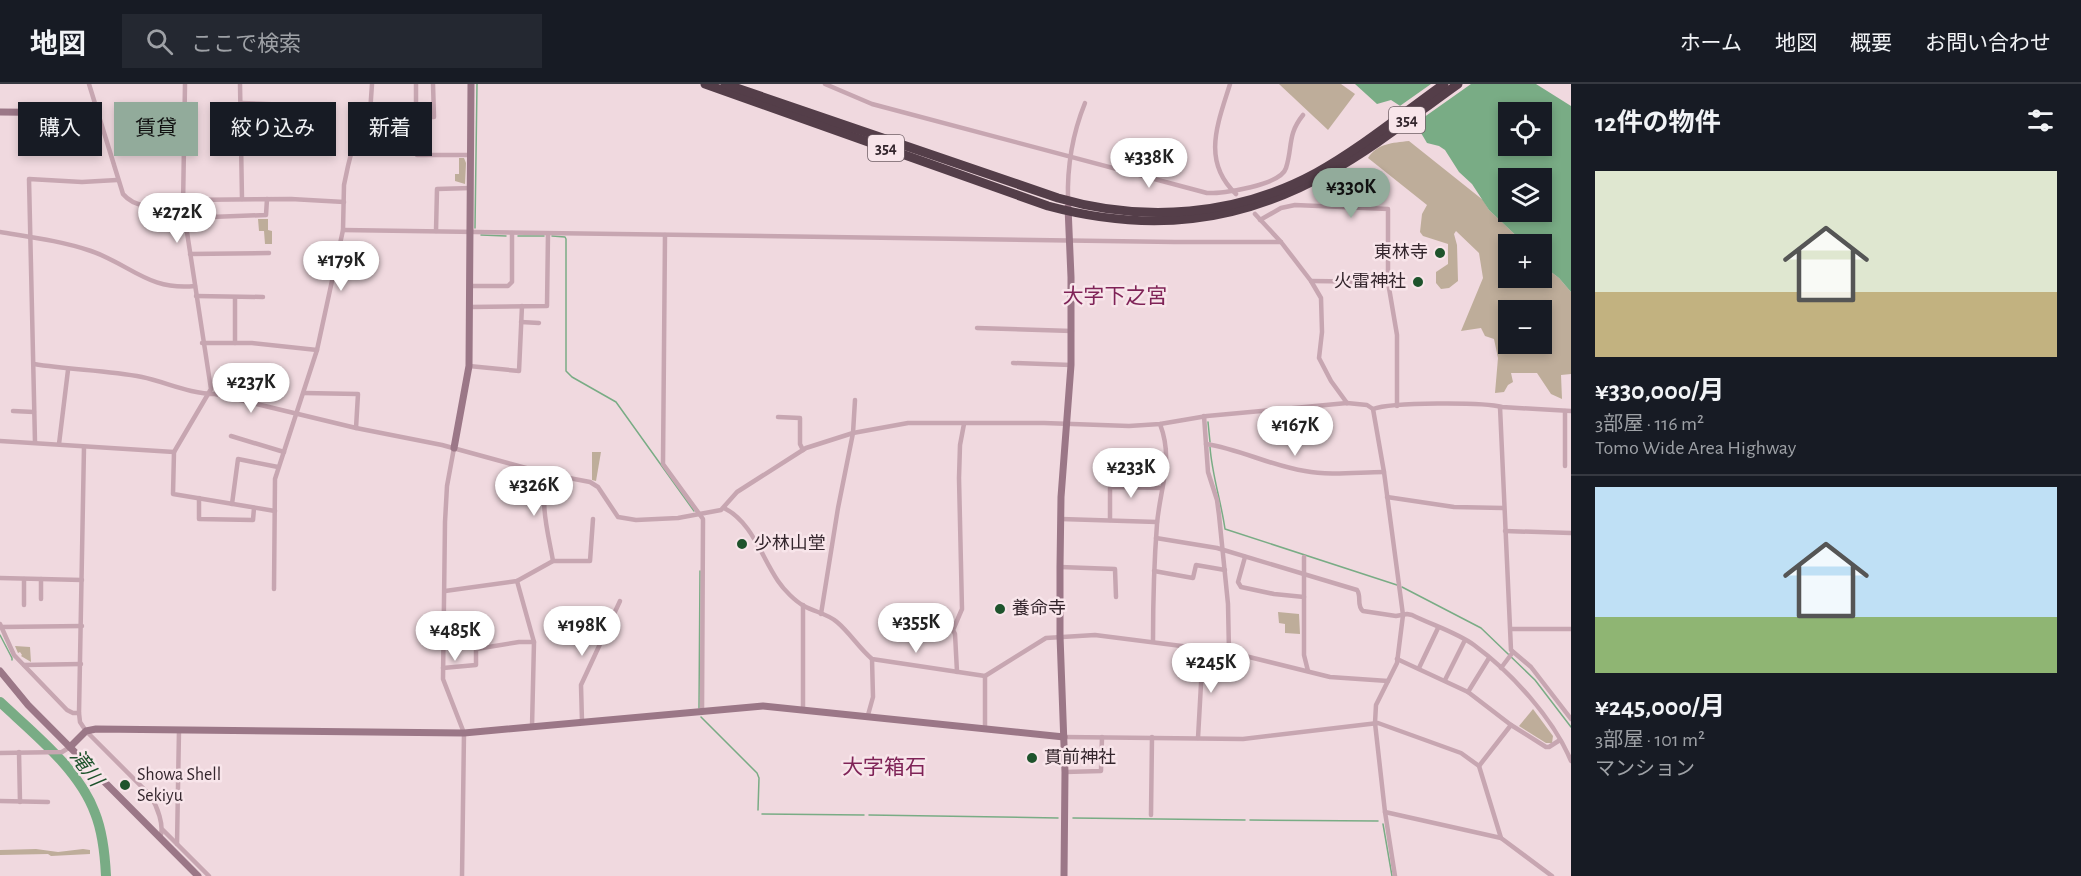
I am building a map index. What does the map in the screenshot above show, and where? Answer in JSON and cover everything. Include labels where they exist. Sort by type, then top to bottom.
[{"type":"highway","name":"354","points":[[705,84],[1068,212],[1106,219],[1159,222],[1225,212],[1283,196],[1331,172],[1444,84]]},
{"type":"highway","name":"354","points":[[725,84],[1068,201],[1108,209],[1175,213],[1214,208],[1250,200],[1279,190],[1354,153],[1458,84]]},
{"type":"street","points":[[89,84],[95,102]]},
{"type":"street","points":[[185,84],[183,203],[202,343],[211,389],[174,452],[173,494],[275,511]]},
{"type":"street","points":[[240,84],[241,102]]},
{"type":"street","points":[[274,589],[275,479],[317,350],[343,230],[344,185],[351,154],[370,113],[372,84]]},
{"type":"street","points":[[416,84],[416,117],[434,117],[433,84]]},
{"type":"street","points":[[462,876],[464,733],[443,679],[443,668],[447,486],[469,366],[471,84]]},
{"type":"street","points":[[825,84],[872,104],[1212,193],[1234,192],[1265,183],[1283,174],[1286,169],[1291,137],[1303,115]]},
{"type":"street","points":[[1230,84],[1214,140],[1218,168],[1234,192]]},
{"type":"street","points":[[1064,876],[1065,772],[1060,567],[1072,331],[1068,212],[1069,156],[1077,120],[1085,103]]},
{"type":"street","points":[[0,112],[18,112]]},
{"type":"street","points":[[102,127],[117,180],[123,194],[133,204],[242,199],[344,202]]},
{"type":"street","points":[[432,155],[471,155]]},
{"type":"street","points":[[242,156],[242,199]]},
{"type":"street","points":[[35,442],[29,179],[82,182],[117,180]]},
{"type":"street","points":[[436,231],[437,189],[471,188]]},
{"type":"street","points":[[185,218],[266,215],[267,199]]},
{"type":"street","points":[[1260,220],[1281,208],[1295,205],[1388,209],[1388,282],[1396,329],[1396,406]]},
{"type":"street","points":[[1255,214],[1281,242],[1321,298],[1322,332],[1319,358],[1331,381],[1347,403]]},
{"type":"street","points":[[343,230],[1281,242]]},
{"type":"street","points":[[0,232],[89,250],[159,284],[173,287],[195,286]]},
{"type":"street","points":[[470,286],[508,286],[512,282],[512,233]]},
{"type":"street","points":[[470,307],[547,306],[548,234]]},
{"type":"street","points":[[665,235],[663,464],[703,519],[702,712]]},
{"type":"street","points":[[190,254],[269,253]]},
{"type":"street","points":[[1311,281],[1388,282]]},
{"type":"street","points":[[196,296],[263,297]]},
{"type":"street","points":[[235,298],[235,343]]},
{"type":"street","points":[[469,366],[519,371],[522,306]]},
{"type":"street","points":[[521,322],[539,323]]},
{"type":"street","points":[[977,328],[1072,331]]},
{"type":"street","points":[[202,343],[252,343],[317,350]]},
{"type":"street","points":[[1013,363],[1071,365]]},
{"type":"street","points":[[34,364],[143,378],[297,412],[356,428],[453,448],[594,484],[618,517],[636,520],[678,518],[724,508],[738,492],[803,450],[854,433],[908,423],[1129,426],[1160,424],[1204,416],[1347,403],[1367,405],[1373,409],[1396,406],[1482,404],[1571,411]]},
{"type":"street","points":[[59,444],[68,370]]},
{"type":"street","points":[[304,393],[358,394],[356,428]]},
{"type":"street","points":[[821,614],[838,508],[854,433],[855,400]]},
{"type":"street","points":[[1500,407],[1511,650],[1531,667],[1571,719]]},
{"type":"street","points":[[1373,409],[1384,472],[1403,615],[1397,659],[1376,705],[1375,723],[1395,876]]},
{"type":"street","points":[[13,411],[34,412]]},
{"type":"street","points":[[1564,411],[1564,466]]},
{"type":"street","points":[[1204,416],[1209,479],[1217,500],[1223,550],[1228,604],[1229,652]]},
{"type":"street","points":[[778,417],[800,418],[800,444],[803,450]]},
{"type":"street","points":[[957,672],[953,630],[962,609],[959,478],[960,445],[964,424]]},
{"type":"street","points":[[1153,641],[1157,522],[1168,456],[1160,424]]},
{"type":"street","points":[[231,436],[284,452]]},
{"type":"street","points":[[0,441],[174,452]]},
{"type":"street","points":[[1206,444],[1227,447],[1259,460],[1304,471],[1384,472]]},
{"type":"street","points":[[84,447],[80,722],[86,731],[150,795],[154,801],[162,834],[177,844],[209,876]]},
{"type":"street","points":[[232,504],[238,459],[278,467]]},
{"type":"street","points":[[548,474],[543,491],[553,561]]},
{"type":"street","points":[[1110,520],[1110,488],[1162,488]]},
{"type":"street","points":[[1387,497],[1454,507],[1503,508]]},
{"type":"street","points":[[199,498],[199,519],[253,520],[254,508]]},
{"type":"street","points":[[724,508],[734,513],[745,524],[778,582],[803,605],[837,621],[862,651],[872,659],[985,676],[1046,638],[1095,635],[1229,652],[1341,679],[1388,681]]},
{"type":"street","points":[[445,591],[517,581],[553,561],[590,561],[593,519]]},
{"type":"street","points":[[1061,519],[1157,522]]},
{"type":"street","points":[[1505,531],[1571,533]]},
{"type":"street","points":[[1156,538],[1223,550],[1357,590],[1359,605],[1363,611],[1396,616],[1412,615],[1465,640],[1501,668],[1541,713],[1560,740],[1571,761]]},
{"type":"street","points":[[1245,557],[1238,582],[1241,587],[1304,597]]},
{"type":"street","points":[[1304,557],[1305,655],[1308,671]]},
{"type":"street","points":[[1154,571],[1193,578],[1196,565],[1225,570]]},
{"type":"street","points":[[1060,567],[1115,569],[1116,597]]},
{"type":"street","points":[[0,578],[82,580]]},
{"type":"street","points":[[24,579],[24,605]]},
{"type":"street","points":[[41,579],[41,599]]},
{"type":"street","points":[[517,581],[534,642],[532,727]]},
{"type":"street","points":[[582,722],[581,685],[620,601]]},
{"type":"street","points":[[803,605],[803,709]]},
{"type":"street","points":[[79,713],[67,710],[14,655],[1,626],[82,626]]},
{"type":"street","points":[[1419,668],[1438,628]]},
{"type":"street","points":[[1510,629],[1571,629]]},
{"type":"street","points":[[1445,680],[1465,640]]},
{"type":"street","points":[[443,668],[476,665],[476,649],[534,642]]},
{"type":"street","points":[[1198,738],[1203,648]]},
{"type":"street","points":[[1501,668],[1513,652]]},
{"type":"street","points":[[1468,693],[1489,658]]},
{"type":"street","points":[[868,716],[873,697],[872,659]]},
{"type":"street","points":[[1397,659],[1468,693],[1511,725],[1546,747],[1560,740]]},
{"type":"street","points":[[24,665],[81,664]]},
{"type":"street","points":[[0,670],[28,705],[162,834],[198,876]]},
{"type":"street","points":[[985,676],[985,729]]},
{"type":"street","points":[[0,753],[62,752],[86,731],[96,729],[464,733],[763,706],[1064,737],[1252,738],[1380,723],[1461,753],[1479,766],[1501,838]]},
{"type":"street","points":[[1479,766],[1511,725]]},
{"type":"street","points":[[177,844],[178,730]]},
{"type":"street","points":[[1065,772],[1101,771],[1102,737]]},
{"type":"street","points":[[1151,815],[1152,737]]},
{"type":"street","points":[[19,752],[20,802]]},
{"type":"street","points":[[0,801],[48,802]]},
{"type":"street","points":[[1385,812],[1501,838],[1548,875]]},
{"type":"shaded area","points":[[1279,84],[1341,84],[1355,94],[1328,130]]},
{"type":"shaded area","points":[[1355,84],[1536,84],[1571,106],[1571,292],[1552,273],[1552,234],[1514,234],[1502,222],[1552,222],[1552,168],[1498,168],[1498,218],[1489,210],[1472,184],[1459,172],[1445,150],[1427,143],[1408,111],[1391,100],[1377,104]]},
{"type":"shaded area","points":[[1409,141],[1483,200],[1498,218],[1498,222],[1502,222],[1514,234],[1498,234],[1498,288],[1552,288],[1552,273],[1571,292],[1571,374],[1561,375],[1562,399],[1551,394],[1537,373],[1511,373],[1513,382],[1504,392],[1495,393],[1498,358],[1494,339],[1485,336],[1481,328],[1461,331],[1483,278],[1479,253],[1456,231],[1454,234],[1457,245],[1458,281],[1449,288],[1441,289],[1436,283],[1436,272],[1448,264],[1448,244],[1423,236],[1420,232],[1422,214],[1427,205],[1368,158],[1376,149],[1391,143]]},
{"type":"shaded area","points":[[459,158],[464,158],[466,163],[465,184],[455,181],[455,174],[459,174]]},
{"type":"shaded area","points":[[258,219],[268,219],[268,230],[272,231],[272,244],[265,244],[264,231],[259,231]]},
{"type":"shaded area","points":[[592,452],[601,452],[596,481],[592,480]]},
{"type":"shaded area","points":[[1278,612],[1299,614],[1300,634],[1285,633],[1285,624],[1279,623]]},
{"type":"shaded area","points":[[15,646],[30,647],[31,662],[21,656],[20,652],[18,653]]},
{"type":"shaded area","points":[[1533,709],[1553,736],[1552,743],[1546,743],[1519,726]]},
{"type":"shaded area","points":[[36,849],[58,852],[83,849],[90,850],[90,854],[0,855],[0,850]]},
{"type":"pier","points":[[1431,84],[1471,84],[1413,125],[1406,113],[1397,108]]},
{"type":"waterway","points":[[475,228],[477,84]]},
{"type":"waterway","points":[[481,235],[506,236]]},
{"type":"waterway","points":[[518,236],[544,236]]},
{"type":"waterway","points":[[552,236],[566,239],[566,371],[572,377],[616,402],[694,511]]},
{"type":"waterway","points":[[1208,422],[1210,442]]},
{"type":"waterway","points":[[1210,447],[1225,529],[1397,585]]},
{"type":"waterway","points":[[699,708],[700,571]]},
{"type":"waterway","points":[[1402,587],[1481,628],[1535,680],[1571,727]]},
{"type":"waterway","points":[[0,635],[12,660]]},
{"type":"waterway","name":"滝川","points":[[0,702],[67,767],[88,797],[100,828],[106,876]]},
{"type":"waterway","points":[[701,717],[757,773],[759,778],[758,810]]},
{"type":"waterway","points":[[762,814],[864,815]]},
{"type":"waterway","points":[[869,815],[1058,818]]},
{"type":"waterway","points":[[1073,818],[1245,820]]},
{"type":"waterway","points":[[1250,820],[1378,821]]},
{"type":"waterway","points":[[1383,824],[1392,876]]},
{"type":"place","name":"東林寺","points":[[1440,253]]},
{"type":"place","name":"火雷神社","points":[[1418,282]]},
{"type":"place","name":"少林山堂","points":[[742,544]]},
{"type":"place","name":"養命寺","points":[[1000,609]]},
{"type":"place","name":"貫前神社","points":[[1032,758]]},
{"type":"place","name":"Showa Shell Sekiyu","points":[[125,785]]},
{"type":"district","name":"大字下之宮","points":[[1115,296]]},
{"type":"district","name":"大字箱石","points":[[884,767]]}]
